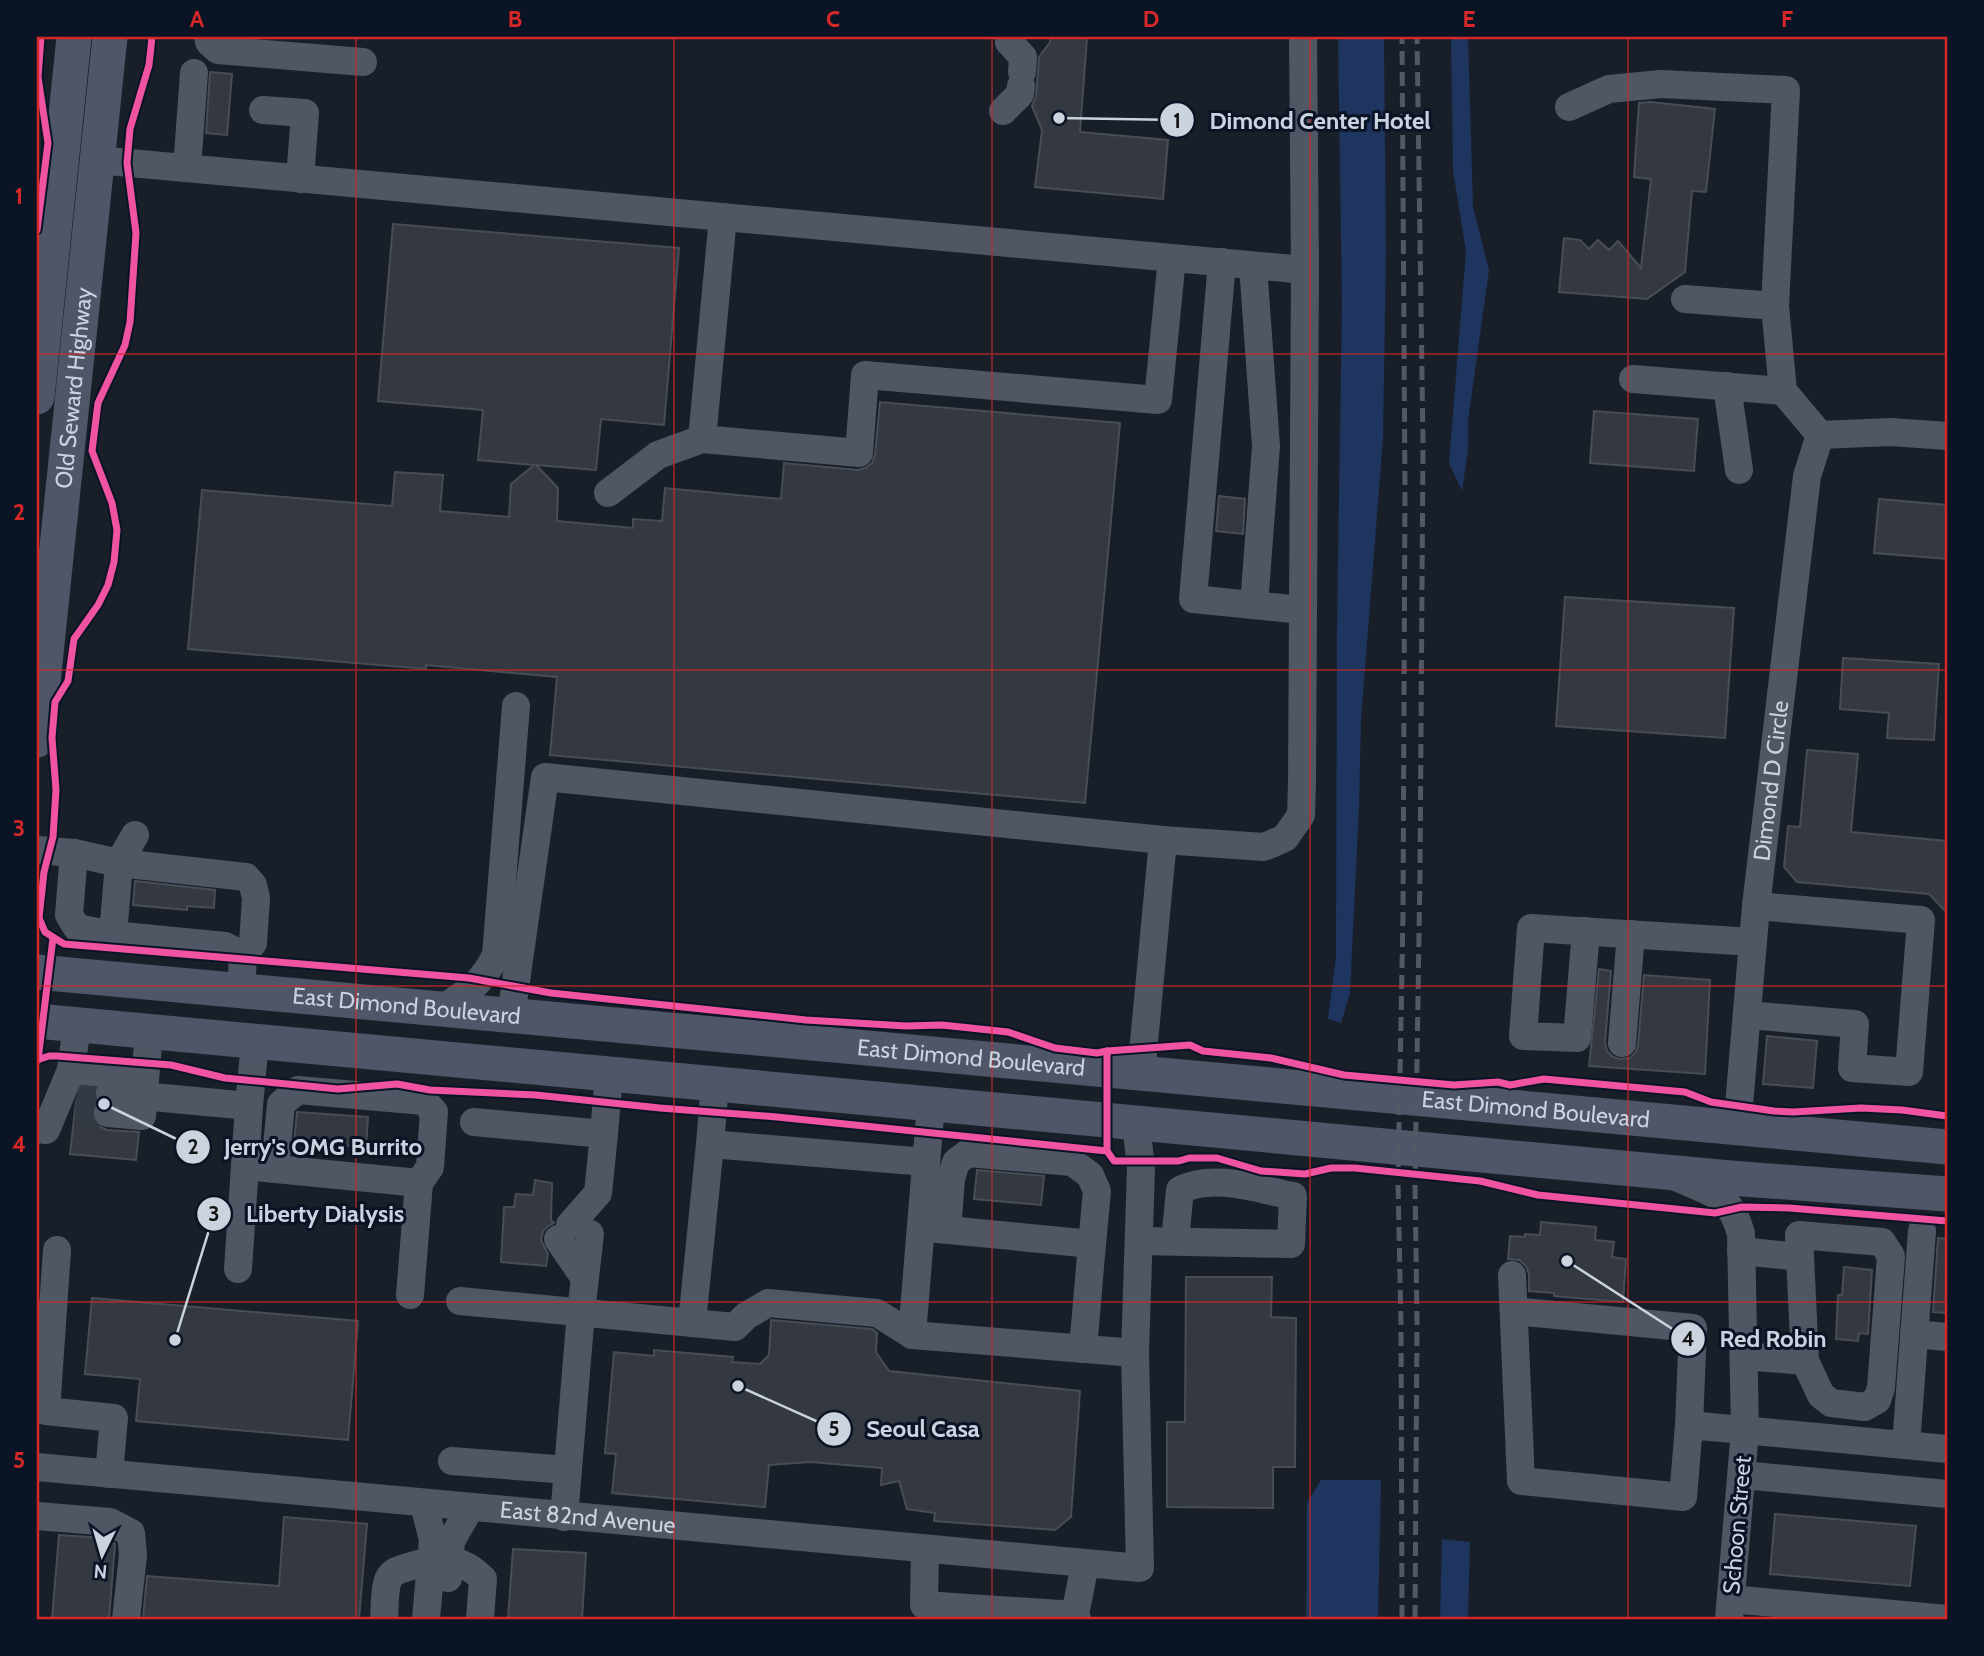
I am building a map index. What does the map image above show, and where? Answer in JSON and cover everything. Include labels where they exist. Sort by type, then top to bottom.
[{"type":"main road","name":"Old Seward Highway","points":[[37,397],[74,37]]},
{"type":"main road","name":"Old Seward Highway","points":[[37,740],[110,37]]},
{"type":"main road","points":[[54,235],[61,328],[56,403],[70,421]]},
{"type":"main road","name":"East Dimond Boulevard","points":[[37,972],[1947,1147]]},
{"type":"main road","points":[[242,1041],[306,1034],[430,1035],[472,1029],[511,1016]]},
{"type":"main road","name":"East Dimond Boulevard","points":[[37,1021],[1730,1178],[1947,1194]]},
{"type":"main road","points":[[478,1063],[512,1041],[541,1041],[666,1054],[723,1051],[782,1042]]},
{"type":"main road","points":[[1136,1123],[1141,1074]]},
{"type":"street","points":[[208,37],[209,42],[218,50],[321,48],[363,62]]},
{"type":"street","points":[[511,1016],[545,777],[1163,840],[1264,847],[1285,838],[1301,815],[1305,270],[1303,37]]},
{"type":"street","points":[[1003,111],[1020,94],[1023,57],[1009,42]]},
{"type":"street","points":[[187,168],[194,73]]},
{"type":"street","points":[[1569,107],[1609,89],[1661,84],[1786,90],[1775,306],[1783,391],[1820,435],[1891,432],[1947,436]]},
{"type":"street","points":[[263,110],[305,113],[300,178]]},
{"type":"street","points":[[97,160],[1305,270]]},
{"type":"street","points":[[702,439],[723,217]]},
{"type":"street","points":[[608,493],[658,455],[702,439],[859,453],[865,375],[1158,400],[1172,258]]},
{"type":"street","points":[[1222,262],[1193,599],[1302,610]]},
{"type":"street","points":[[1253,266],[1266,446],[1254,605]]},
{"type":"street","points":[[1685,299],[1775,306]]},
{"type":"street","points":[[1633,379],[1783,391]]},
{"type":"street","points":[[1727,386],[1739,470]]},
{"type":"street","name":"Dimond D Circle","points":[[1737,1129],[1756,906],[1807,476],[1820,435]]},
{"type":"street","points":[[440,1010],[466,994],[488,970],[496,954],[516,706]]},
{"type":"street","points":[[113,935],[119,863],[135,835]]},
{"type":"street","points":[[1141,1074],[1163,840]]},
{"type":"street","points":[[37,850],[74,853],[119,863],[246,877],[253,885],[256,898],[253,943],[243,955],[241,991]]},
{"type":"street","points":[[74,853],[69,915],[77,928],[113,935],[225,946],[243,955]]},
{"type":"street","points":[[1747,1015],[1855,1024],[1852,1068],[1909,1072],[1921,920],[1756,906]]},
{"type":"street","points":[[1586,931],[1753,942]]},
{"type":"street","points":[[1622,1044],[1631,934]]},
{"type":"street","points":[[77,1025],[63,1100],[144,1086],[250,1106]]},
{"type":"street","points":[[109,1103],[142,1116],[149,1032]]},
{"type":"street","points":[[238,1269],[250,1106],[242,1041]]},
{"type":"street","points":[[564,1517],[584,1277],[577,1227],[604,1134],[609,1075]]},
{"type":"street","points":[[692,1323],[715,1084]]},
{"type":"street","points":[[275,1169],[281,1104],[298,1090],[424,1101],[434,1112],[430,1167],[419,1183],[410,1295]]},
{"type":"street","points":[[931,1104],[926,1162],[934,1228]]},
{"type":"street","points":[[474,1122],[604,1134]]},
{"type":"street","points":[[460,1301],[735,1326],[768,1303],[877,1313],[912,1335],[1135,1353],[1141,1168],[1136,1123]]},
{"type":"street","points":[[710,1144],[926,1162]]},
{"type":"street","points":[[912,1335],[934,1228],[956,1162],[968,1153],[1072,1162],[1090,1175],[1097,1191],[1083,1349]]},
{"type":"street","points":[[245,1166],[419,1183]]},
{"type":"street","name":"Schoon Street","points":[[1661,1170],[1726,1200],[1736,1215],[1741,1234],[1745,1430],[1730,1609]]},
{"type":"street","points":[[577,1227],[603,1219],[601,1239],[584,1277]]},
{"type":"street","points":[[934,1228],[1092,1244]]},
{"type":"street","points":[[1906,1445],[1922,1231]]},
{"type":"street","points":[[1799,1235],[1882,1242],[1891,1256],[1881,1388],[1877,1400],[1865,1407],[1831,1403],[1821,1395],[1805,1361],[1799,1235]]},
{"type":"street","points":[[1139,1241],[1175,1241]]},
{"type":"street","points":[[57,1250],[46,1411],[114,1418],[109,1474]]},
{"type":"street","points":[[1741,1251],[1800,1257]]},
{"type":"street","points":[[1512,1275],[1521,1481],[1683,1497],[1693,1328],[1514,1311]]},
{"type":"street","points":[[1914,1334],[1947,1337]]},
{"type":"street","name":"East 82nd Avenue","points":[[37,1467],[1140,1568],[1135,1353]]},
{"type":"street","points":[[1744,1356],[1805,1361]]},
{"type":"street","points":[[1689,1425],[1947,1448]]},
{"type":"street","points":[[452,1461],[568,1470]]},
{"type":"street","points":[[1741,1475],[1947,1494]]},
{"type":"street","points":[[424,1504],[440,1560],[444,1619]]},
{"type":"street","points":[[426,1619],[440,1560],[470,1508]]},
{"type":"street","points":[[37,1516],[110,1522],[131,1533],[133,1555],[126,1619]]},
{"type":"street","points":[[925,1549],[923,1612],[1076,1617],[1085,1564]]},
{"type":"street","points":[[384,1619],[388,1579],[395,1571],[440,1560],[472,1568],[483,1579],[480,1619]]},
{"type":"street","points":[[1730,1609],[1947,1619]]},
{"type":"shaded area","points":[[1338,37],[1384,37],[1386,251],[1383,438],[1361,720],[1350,993],[1341,1023],[1328,1019],[1336,956],[1342,304]]},
{"type":"shaded area","points":[[1451,37],[1468,37],[1473,207],[1489,270],[1468,421],[1468,450],[1462,491],[1449,463],[1466,251],[1453,171]]},
{"type":"shaded area","points":[[1321,1480],[1381,1480],[1378,1619],[1306,1619],[1307,1503]]},
{"type":"shaded area","points":[[1442,1539],[1470,1542],[1468,1619],[1440,1619]]},
{"type":"building","points":[[1051,37],[1087,37],[1080,132],[1168,140],[1163,199],[1035,187],[1042,130],[1032,106],[1036,96],[1039,57]]},
{"type":"building","points":[[210,72],[232,74],[227,135],[206,133]]},
{"type":"building","points":[[1639,103],[1715,109],[1706,192],[1692,191],[1685,272],[1647,299],[1559,292],[1564,238],[1580,240],[1589,249],[1598,240],[1609,250],[1618,241],[1641,268],[1651,179],[1634,177]]},
{"type":"building","points":[[393,224],[679,248],[664,425],[601,419],[596,470],[536,465],[558,488],[557,521],[633,528],[633,519],[662,521],[665,488],[781,499],[784,463],[858,470],[872,463],[880,402],[1120,423],[1085,803],[550,755],[557,677],[188,649],[202,490],[392,506],[395,472],[443,475],[440,511],[509,517],[511,484],[534,465],[478,460],[483,410],[378,401]]},
{"type":"building","points":[[1594,411],[1698,419],[1694,471],[1590,463]]},
{"type":"building","points":[[1219,496],[1245,499],[1243,534],[1216,531]]},
{"type":"building","points":[[1879,499],[1947,505],[1947,559],[1874,553]]},
{"type":"building","points":[[1565,597],[1734,608],[1725,738],[1556,726]]},
{"type":"building","points":[[1843,658],[1939,664],[1934,740],[1887,738],[1889,713],[1840,709]]},
{"type":"building","points":[[1807,750],[1858,754],[1851,832],[1947,841],[1947,913],[1929,894],[1797,882],[1784,867],[1788,826],[1800,827]]},
{"type":"building","points":[[135,881],[215,890],[214,908],[187,906],[187,910],[133,905]]},
{"type":"building","points":[[1599,969],[1611,971],[1605,1042],[1607,1051],[1620,1059],[1630,1058],[1638,1045],[1644,975],[1710,980],[1705,1074],[1589,1066]]},
{"type":"building","points":[[1767,1036],[1817,1041],[1813,1088],[1763,1084]]},
{"type":"building","points":[[82,1088],[94,1089],[96,1102],[91,1112],[93,1121],[98,1126],[107,1130],[139,1132],[136,1160],[70,1154],[76,1101]]},
{"type":"building","points":[[297,1112],[368,1117],[366,1147],[294,1142]]},
{"type":"building","points":[[977,1170],[1044,1176],[1041,1205],[974,1199]]},
{"type":"building","points":[[535,1180],[552,1183],[551,1221],[554,1223],[543,1231],[541,1240],[548,1254],[546,1266],[501,1262],[504,1207],[514,1207],[516,1194],[533,1195]]},
{"type":"building","points":[[1541,1222],[1596,1227],[1595,1240],[1614,1242],[1612,1257],[1626,1259],[1623,1302],[1529,1291],[1526,1266],[1519,1260],[1508,1259],[1510,1236],[1540,1235]]},
{"type":"building","points":[[1938,1238],[1947,1239],[1947,1313],[1933,1312]]},
{"type":"building","points":[[1844,1267],[1872,1270],[1868,1334],[1859,1333],[1858,1341],[1836,1339],[1838,1295],[1842,1295]]},
{"type":"building","points":[[1186,1277],[1272,1277],[1271,1317],[1296,1318],[1295,1467],[1273,1467],[1273,1508],[1167,1507],[1167,1422],[1185,1422]]},
{"type":"building","points":[[92,1298],[358,1321],[348,1440],[136,1421],[140,1379],[85,1374]]},
{"type":"building","points":[[771,1320],[872,1329],[877,1333],[876,1352],[889,1371],[1080,1391],[1071,1517],[1055,1530],[934,1521],[935,1513],[907,1509],[899,1481],[881,1485],[882,1468],[810,1462],[769,1465],[765,1507],[612,1493],[616,1454],[605,1453],[614,1352],[654,1356],[654,1350],[733,1357],[732,1362],[760,1364],[769,1355]]},
{"type":"building","points":[[1775,1514],[1916,1526],[1910,1586],[1770,1574]]},
{"type":"building","points":[[284,1517],[367,1524],[359,1619],[143,1619],[147,1576],[279,1586]]},
{"type":"building","points":[[59,1535],[105,1538],[115,1544],[109,1619],[52,1619]]},
{"type":"building","points":[[513,1549],[586,1553],[582,1619],[508,1619]]},
{"type":"tunnel","points":[[77,1091],[110,1093]]},
{"type":"tunnel","points":[[75,1111],[108,1113]]},
{"type":"railway","points":[[1402,37],[1405,489],[1403,914],[1398,1183],[1402,1619]]},
{"type":"railway","points":[[1415,1619],[1415,1184],[1423,443],[1417,37]]},
{"type":"cycle path","points":[[37,230],[48,143],[38,77],[41,37]]},
{"type":"cycle path","points":[[152,37],[149,65],[130,129],[127,163],[136,233],[130,322],[125,345],[98,403],[92,451],[112,503],[117,530],[114,562],[108,585],[98,605],[74,639],[68,681],[55,702],[52,738],[56,790],[53,837],[44,872],[39,918],[45,932],[64,944],[469,978],[551,993],[806,1020],[906,1026],[942,1025],[1008,1032],[1055,1048],[1097,1053],[1107,1051],[1107,1151]]},
{"type":"cycle path","points":[[38,1060],[53,938]]},
{"type":"cycle path","points":[[1107,1051],[1190,1045],[1203,1051],[1271,1058],[1344,1075],[1454,1085],[1498,1082],[1510,1085],[1544,1079],[1685,1092],[1711,1102],[1774,1111],[1861,1108],[1947,1116]]},
{"type":"cycle path","points":[[37,1060],[57,1056],[171,1065],[225,1078],[338,1089],[397,1084],[430,1090],[536,1095],[777,1117],[1107,1151],[1114,1161],[1217,1158],[1261,1171],[1305,1174],[1331,1168],[1355,1168],[1480,1181],[1538,1195],[1715,1213],[1742,1207],[1789,1208],[1947,1221]]},
{"type":"place","name":"Dimond Center Hotel","points":[[1059,118]]},
{"type":"place","name":"Jerry's OMG Burrito","points":[[104,1104]]},
{"type":"place","name":"Red Robin","points":[[1567,1261]]},
{"type":"place","name":"Liberty Dialysis","points":[[175,1340]]},
{"type":"place","name":"Seoul Casa","points":[[738,1386]]}]
